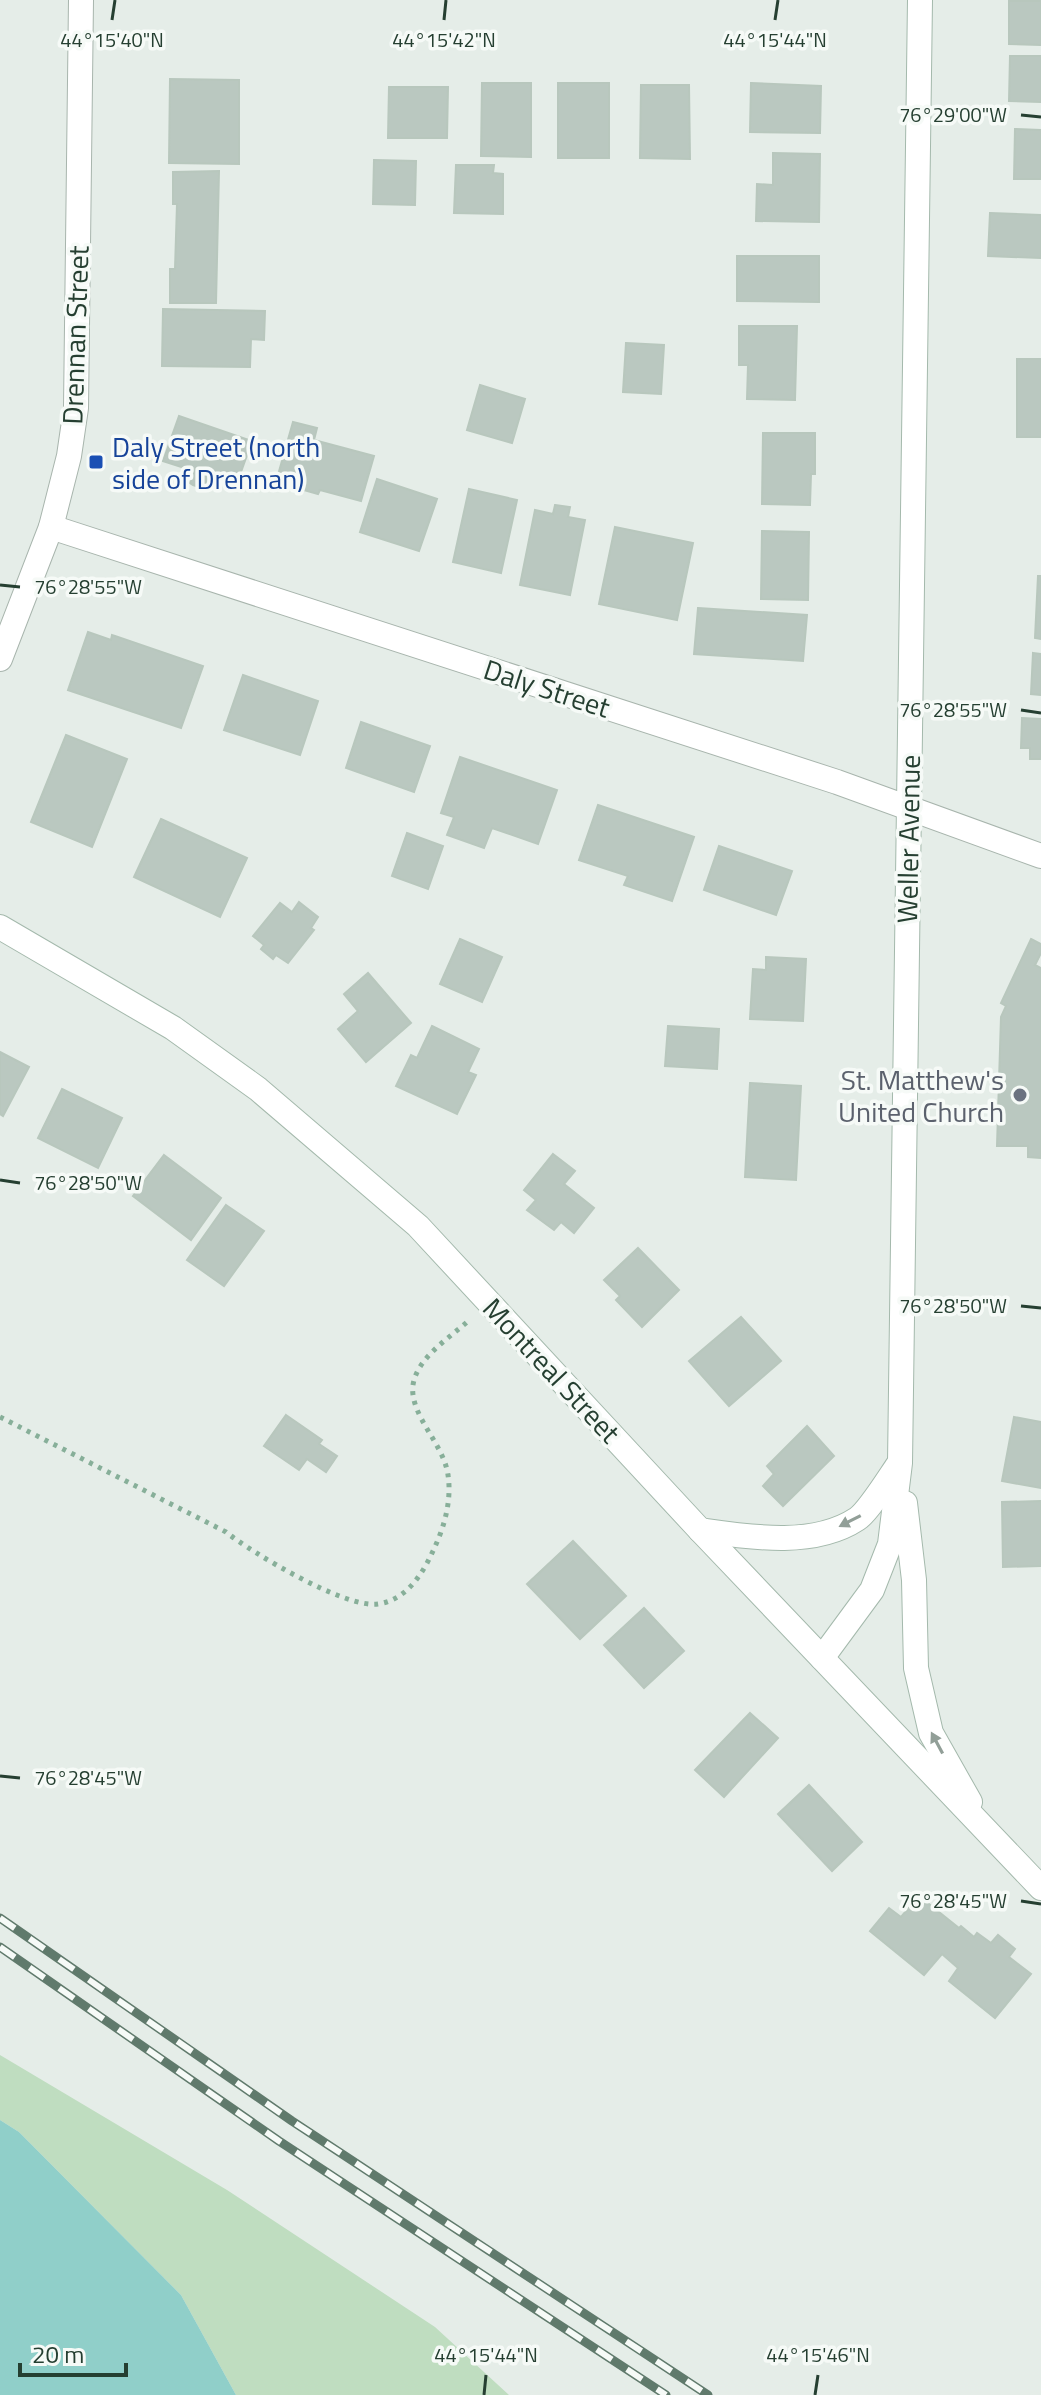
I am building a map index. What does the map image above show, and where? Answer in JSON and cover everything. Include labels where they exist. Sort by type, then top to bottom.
[{"type":"street","name":"Drennan Street","points":[[0,659],[51,527],[69,456],[76,408],[81,0]]},
{"type":"street","name":"Weller Avenue","points":[[822,1658],[872,1590],[890,1544],[900,1463],[920,0]]},
{"type":"street","name":"Daly Street","points":[[51,527],[837,782],[1041,856]]},
{"type":"street","name":"Montreal Street","points":[[0,927],[173,1028],[258,1089],[418,1226],[700,1530],[1041,1888]]},
{"type":"street","points":[[700,1530],[756,1538],[814,1536],[859,1519],[900,1463]]},
{"type":"street","points":[[900,1463],[914,1580],[915,1663],[931,1733],[989,1835]]},
{"type":"path","points":[[0,1417],[226,1532],[248,1550],[310,1583],[353,1600],[377,1605],[411,1587],[424,1572],[441,1531],[449,1495],[448,1473],[442,1452],[414,1403],[412,1387],[417,1372],[428,1357],[489,1303]]},
{"type":"green space","points":[[0,2055],[227,2190],[435,2327],[509,2395],[236,2395],[181,2295],[19,2132],[0,2120]]},
{"type":"water","points":[[0,2120],[19,2132],[181,2295],[236,2395],[0,2395]]},
{"type":"building","points":[[1009,1],[1041,1],[1041,45],[1009,44]]},
{"type":"building","points":[[1010,56],[1041,56],[1041,102],[1009,101]]},
{"type":"building","points":[[170,79],[239,80],[239,164],[169,163]]},
{"type":"building","points":[[482,83],[531,83],[531,157],[481,156]]},
{"type":"building","points":[[558,83],[609,83],[609,158],[558,158]]},
{"type":"building","points":[[751,83],[821,86],[820,133],[750,132]]},
{"type":"building","points":[[641,85],[689,85],[690,159],[640,158]]},
{"type":"building","points":[[389,87],[448,87],[447,138],[388,138]]},
{"type":"building","points":[[1015,129],[1041,130],[1041,179],[1014,179]]},
{"type":"building","points":[[773,153],[820,154],[819,222],[756,221],[757,184],[773,185]]},
{"type":"building","points":[[374,160],[416,161],[415,205],[373,204]]},
{"type":"building","points":[[456,165],[494,165],[493,173],[503,174],[503,214],[454,213]]},
{"type":"building","points":[[219,171],[216,303],[170,303],[170,269],[175,269],[177,204],[173,204],[173,172]]},
{"type":"building","points":[[990,213],[1041,215],[1041,258],[988,256]]},
{"type":"building","points":[[737,256],[819,256],[819,302],[737,301]]},
{"type":"building","points":[[163,309],[265,311],[264,340],[251,339],[250,367],[162,366]]},
{"type":"building","points":[[739,326],[797,326],[795,400],[747,399],[748,365],[739,365]]},
{"type":"building","points":[[626,343],[664,345],[661,394],[623,392]]},
{"type":"building","points":[[1017,359],[1041,359],[1041,437],[1017,437]]},
{"type":"building","points":[[480,385],[525,399],[512,443],[467,430]]},
{"type":"building","points":[[179,416],[252,441],[236,486],[214,478],[209,490],[193,485],[190,483],[194,471],[163,461]]},
{"type":"building","points":[[293,422],[317,428],[314,440],[374,456],[361,501],[320,490],[318,494],[276,482]]},
{"type":"building","points":[[763,433],[815,433],[815,474],[811,474],[810,505],[762,504]]},
{"type":"building","points":[[377,479],[437,499],[419,551],[360,532]]},
{"type":"building","points":[[469,489],[517,500],[501,573],[453,562]]},
{"type":"building","points":[[555,505],[570,507],[568,517],[585,520],[570,595],[520,585],[535,510],[553,514]]},
{"type":"building","points":[[615,527],[693,543],[677,620],[599,604]]},
{"type":"building","points":[[762,531],[809,532],[808,600],[761,599]]},
{"type":"building","points":[[1038,576],[1041,576],[1041,639],[1035,638]]},
{"type":"building","points":[[698,608],[807,615],[803,661],[694,654]]},
{"type":"building","points":[[88,632],[111,640],[112,635],[203,666],[181,728],[68,690]]},
{"type":"building","points":[[1033,653],[1041,654],[1041,695],[1031,694]]},
{"type":"building","points":[[243,675],[318,701],[300,755],[224,730]]},
{"type":"building","points":[[1022,718],[1041,719],[1041,759],[1030,759],[1030,748],[1021,748]]},
{"type":"building","points":[[361,722],[430,746],[414,792],[346,768]]},
{"type":"building","points":[[66,735],[127,759],[92,847],[31,822]]},
{"type":"building","points":[[460,757],[557,790],[538,844],[492,828],[484,848],[447,835],[454,817],[441,813]]},
{"type":"building","points":[[598,805],[694,837],[672,901],[624,885],[628,876],[579,860]]},
{"type":"building","points":[[161,819],[247,858],[220,917],[134,877]]},
{"type":"building","points":[[407,833],[443,846],[428,889],[392,876]]},
{"type":"building","points":[[719,846],[792,871],[776,915],[704,890]]},
{"type":"building","points":[[299,902],[318,917],[311,928],[314,930],[288,963],[276,955],[273,959],[261,949],[264,945],[253,936],[280,903],[292,912]]},
{"type":"building","points":[[460,939],[502,957],[482,1002],[440,984]]},
{"type":"building","name":"St. Matthew's United Church","points":[[1031,939],[1041,944],[1041,953],[1035,965],[1041,968],[1041,1158],[1028,1157],[1028,1146],[997,1146],[1001,1017],[1006,1006],[1001,1003]]},
{"type":"building","points":[[766,957],[806,959],[803,1021],[750,1019],[753,969],[766,970]]},
{"type":"building","points":[[368,973],[411,1023],[366,1062],[338,1029],[358,1011],[344,994]]},
{"type":"building","points":[[432,1026],[479,1049],[468,1072],[476,1075],[457,1114],[396,1086],[411,1055],[417,1058]]},
{"type":"building","points":[[668,1026],[719,1029],[717,1069],[665,1066]]},
{"type":"building","points":[[0,1052],[29,1067],[3,1116],[0,1114]]},
{"type":"building","points":[[750,1083],[801,1086],[796,1180],[745,1177]]},
{"type":"building","points":[[62,1089],[122,1118],[98,1168],[38,1138]]},
{"type":"building","points":[[553,1154],[575,1171],[564,1184],[594,1208],[574,1233],[561,1222],[554,1230],[527,1210],[536,1200],[524,1190]]},
{"type":"building","points":[[164,1155],[221,1198],[191,1240],[133,1196]]},
{"type":"building","points":[[226,1205],[264,1231],[224,1286],[187,1260]]},
{"type":"building","points":[[638,1248],[679,1290],[642,1327],[616,1300],[620,1296],[604,1280]]},
{"type":"building","points":[[741,1317],[781,1361],[729,1406],[689,1361]]},
{"type":"building","points":[[286,1415],[322,1440],[319,1444],[337,1456],[326,1472],[307,1459],[299,1470],[264,1446]]},
{"type":"building","points":[[1014,1417],[1041,1422],[1041,1488],[1002,1481]]},
{"type":"building","points":[[807,1426],[834,1456],[783,1506],[763,1486],[774,1474],[767,1466]]},
{"type":"building","points":[[1041,1501],[1041,1566],[1003,1567],[1002,1502]]},
{"type":"building","points":[[573,1541],[626,1596],[580,1639],[527,1584]]},
{"type":"building","points":[[644,1608],[684,1651],[644,1688],[604,1645]]},
{"type":"building","points":[[750,1713],[778,1738],[724,1797],[695,1770]]},
{"type":"building","points":[[809,1785],[862,1842],[832,1871],[778,1814]]},
{"type":"building","points":[[919,1896],[974,1937],[977,1933],[991,1943],[998,1935],[1015,1949],[1009,1957],[1031,1974],[995,2018],[949,1981],[958,1968],[942,1954],[924,1975],[870,1931],[889,1908],[901,1917]]},
{"type":"railway","points":[[0,1918],[292,2121],[708,2395]]},
{"type":"railway","points":[[0,1947],[279,2141],[666,2395]]},
{"type":"place","name":"Daly Street (north side of Drennan)","points":[[96,462]]},
{"type":"place","name":"St. Matthew's United Church","points":[[1020,1095]]}]
